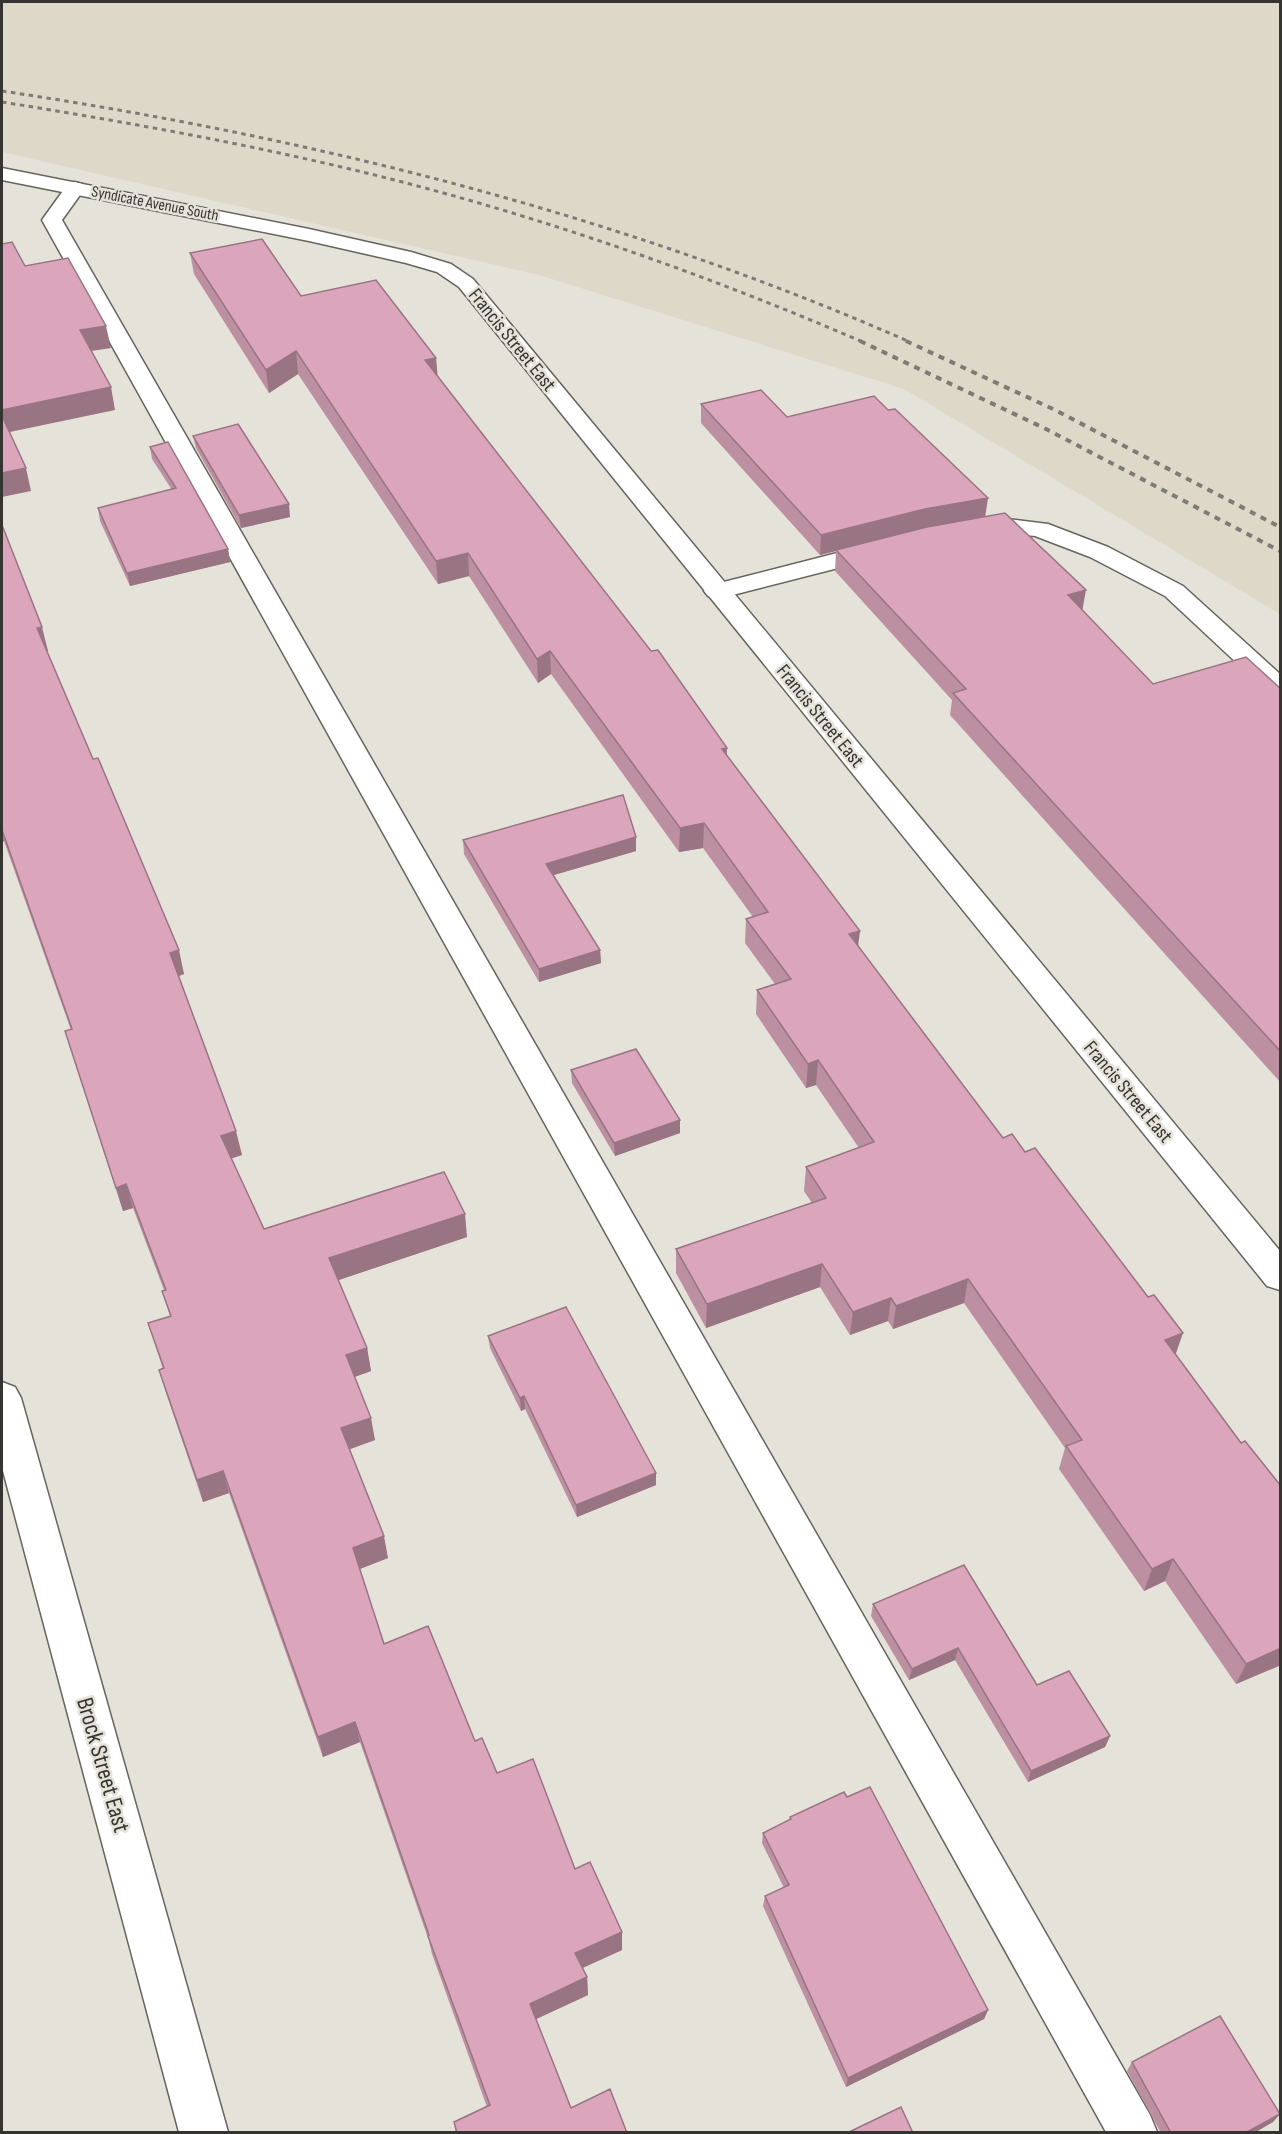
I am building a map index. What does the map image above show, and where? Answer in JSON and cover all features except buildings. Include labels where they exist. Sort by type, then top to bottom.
[{"type":"street","name":"Syndicate Avenue South","points":[[2,174],[309,235]]},
{"type":"street","points":[[75,188],[52,220],[1133,2133]]},
{"type":"street","name":"Francis Street East","points":[[309,235],[411,258],[444,268],[466,283],[1281,1276]]},
{"type":"street","points":[[955,533],[999,525],[1039,529],[1099,552],[1174,591],[1281,688]]},
{"type":"street","points":[[717,591],[901,544]]},
{"type":"street","name":"Brock Street East","points":[[2,1398],[204,2133]]},
{"type":"shaded area","points":[[2,2],[1280,2],[1280,614],[904,389],[539,275],[2,152]]},
{"type":"railway","points":[[2,91],[235,132],[465,186],[578,219],[690,256],[801,297],[910,342]]},
{"type":"railway","points":[[2,102],[258,148],[360,171],[468,200],[583,235],[696,275],[863,342]]},
{"type":"railway","points":[[860,341],[1046,429],[1280,551]]},
{"type":"railway","points":[[906,341],[1053,409],[1280,527]]}]
